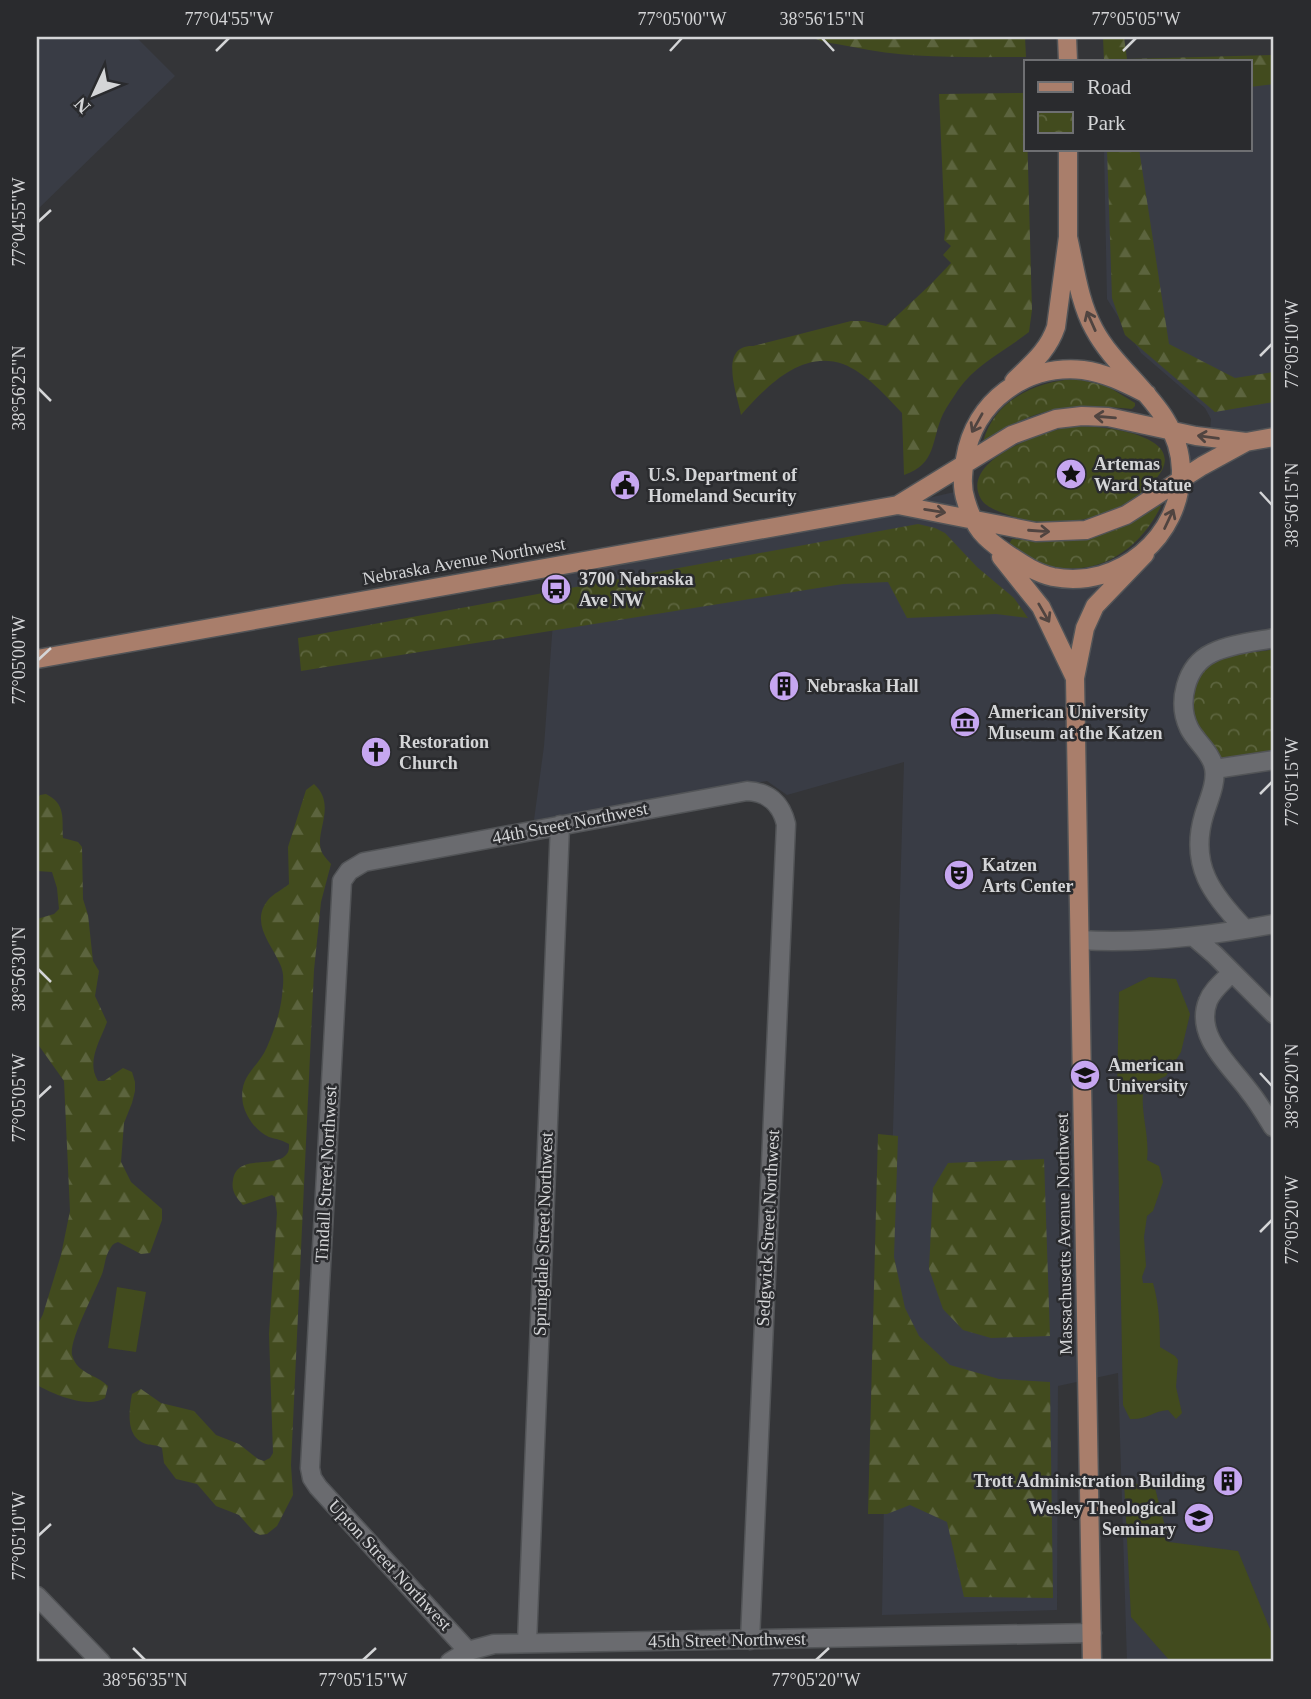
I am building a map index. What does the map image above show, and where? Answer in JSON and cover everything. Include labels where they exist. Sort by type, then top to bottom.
[{"type":"main road","points":[[1068,37],[1068,60]]},
{"type":"main road","points":[[1005,389],[1043,353],[1051,341],[1059,309],[1068,237],[1068,150]]},
{"type":"main road","points":[[1068,237],[1083,300],[1093,328],[1112,355],[1159,408],[1180,455],[1181,479],[1246,442]]},
{"type":"main road","points":[[1005,389],[1044,373],[1073,370],[1114,378],[1147,394]]},
{"type":"main road","name":"Massachusetts Avenue Northwest","points":[[1005,389],[990,403],[975,426],[967,446],[963,490],[972,518],[987,541],[1041,607],[1075,678]]},
{"type":"main road","name":"Nebraska Avenue Northwest","points":[[898,505],[1012,435],[1055,419],[1108,416],[1171,430]]},
{"type":"main road","points":[[1171,430],[1246,442],[1274,437]]},
{"type":"main road","name":"Massachusetts Avenue Northwest","points":[[1092,1662],[1075,678],[1087,620],[1095,606],[1167,525],[1181,479]]},
{"type":"main road","name":"Nebraska Avenue Northwest","points":[[37,659],[898,505],[1036,532],[1086,530],[1126,515],[1181,479]]},
{"type":"main road","points":[[987,541],[1028,567],[1063,578],[1097,575],[1116,569],[1144,554]]},
{"type":"street","points":[[1245,929],[1214,892],[1202,871],[1199,857],[1201,825],[1215,769],[1189,727],[1184,713],[1184,689],[1209,654],[1231,646],[1274,639]]},
{"type":"street","points":[[1215,769],[1274,760]]},
{"type":"street","name":"44th Street Northwest","points":[[349,871],[364,862],[747,791],[757,791],[772,799],[784,816]]},
{"type":"street","name":"Sedgwick Street Northwest","points":[[750,1640],[786,824],[784,816]]},
{"type":"street","name":"Springdale Street Northwest","points":[[527,1643],[560,825]]},
{"type":"street","name":"Tindall Street Northwest","points":[[312,1478],[310,1468],[340,894],[342,881],[349,871]]},
{"type":"street","points":[[1080,940],[1112,942],[1194,937],[1274,924]]},
{"type":"street","points":[[1194,937],[1274,1014]]},
{"type":"street","points":[[1232,972],[1208,1000],[1205,1012],[1209,1033],[1218,1052],[1273,1127]]},
{"type":"street","name":"Upton Street Northwest","points":[[312,1478],[468,1651]]},
{"type":"street","points":[[37,1596],[101,1662]]},
{"type":"street","name":"45th Street Northwest","points":[[450,1662],[468,1651],[494,1644],[1092,1633]]},
{"type":"shaded area","points":[[37,37],[136,37],[175,76],[37,210]]},
{"type":"shaded area","name":"American University","points":[[1274,70],[1274,1662],[1127,1662],[1118,1373],[1058,1386],[1057,1610],[882,1615],[887,1330],[904,762],[787,795],[767,781],[534,820],[544,746],[557,566],[898,505],[963,490],[973,518],[1035,571],[1096,575],[1167,525],[1178,449],[1209,442],[1211,419],[1205,408],[1141,353],[1107,299],[1104,150],[1252,150],[1252,75]]},
{"type":"green space","points":[[811,37],[1025,37],[1026,57],[896,54]]},
{"type":"green space","points":[[1103,37],[1124,37],[1127,59],[1274,55],[1274,84],[1252,87],[1252,60],[1104,60]]},
{"type":"green space","points":[[1024,93],[1032,310],[1029,332],[982,365],[965,381],[943,414],[928,458],[915,470],[904,475],[902,413],[882,392],[851,368],[828,361],[799,366],[773,383],[741,415],[732,372],[736,353],[742,348],[851,321],[886,326],[951,263],[943,255],[951,246],[944,240],[939,94]]},
{"type":"green space","points":[[1107,150],[1139,150],[1169,344],[1235,378],[1274,372],[1274,402],[1215,412],[1125,335],[1112,298]]},
{"type":"green space","points":[[1076,379],[1107,386],[1135,403],[1135,406],[1132,409],[1090,407],[1049,411],[1022,420],[983,442],[989,427],[1007,404],[1032,389]]},
{"type":"green space","points":[[1074,426],[1114,429],[1134,434],[1151,441],[1162,450],[1165,463],[1156,478],[1135,497],[1105,513],[1071,522],[1053,523],[1019,518],[990,508],[981,499],[977,485],[982,471],[993,459],[1027,440]]},
{"type":"green space","points":[[1158,505],[1161,506],[1148,527],[1132,545],[1094,566],[1073,569],[1052,566],[1030,558],[1009,544],[1012,539],[1071,540],[1105,533]]},
{"type":"green space","points":[[918,524],[945,533],[977,567],[1014,598],[1028,618],[996,614],[907,618],[888,582],[843,584],[301,671],[298,638]]},
{"type":"green space","points":[[1274,649],[1274,755],[1221,760],[1196,725],[1191,701],[1195,683],[1205,669],[1220,659]]},
{"type":"green space","points":[[314,784],[321,792],[325,809],[321,850],[331,864],[321,902],[314,970],[291,1465],[293,1495],[277,1526],[267,1534],[260,1535],[239,1515],[216,1506],[197,1484],[176,1479],[164,1463],[162,1448],[139,1441],[135,1436],[130,1423],[130,1408],[132,1394],[141,1389],[161,1403],[194,1411],[216,1435],[239,1444],[258,1459],[264,1461],[273,1453],[269,1334],[277,1213],[275,1197],[272,1195],[243,1205],[235,1194],[233,1180],[241,1167],[280,1159],[289,1150],[289,1144],[269,1137],[252,1123],[244,1109],[242,1094],[246,1079],[270,1041],[282,996],[282,968],[264,933],[261,917],[263,908],[268,900],[289,884],[288,847],[306,790]]},
{"type":"green space","points":[[46,794],[60,807],[63,838],[78,842],[82,847],[83,899],[88,915],[93,961],[99,971],[95,996],[107,1022],[95,1051],[95,1074],[98,1081],[104,1081],[123,1068],[132,1072],[135,1091],[124,1123],[121,1162],[131,1182],[162,1209],[162,1220],[150,1253],[141,1254],[118,1242],[112,1246],[78,1328],[72,1348],[74,1361],[82,1370],[108,1386],[105,1398],[89,1402],[61,1396],[37,1385],[37,1326],[61,1255],[70,1211],[64,1081],[37,1043],[37,919],[54,914],[59,909],[52,872],[37,871],[37,799]]},
{"type":"green space","points":[[1149,977],[1176,979],[1190,1014],[1181,1052],[1166,1076],[1144,1086],[1143,1095],[1147,1160],[1159,1166],[1163,1182],[1153,1211],[1147,1216],[1144,1237],[1146,1266],[1142,1277],[1143,1283],[1153,1283],[1159,1315],[1160,1347],[1178,1360],[1176,1387],[1182,1413],[1176,1419],[1168,1410],[1130,1419],[1123,1405],[1117,1092],[1119,992]]},
{"type":"green space","points":[[878,1134],[898,1136],[894,1257],[905,1308],[919,1336],[950,1365],[999,1379],[1050,1382],[1053,1598],[964,1597],[947,1522],[910,1505],[887,1514],[868,1514]]},
{"type":"green space","points":[[1044,1159],[1050,1336],[991,1338],[963,1330],[943,1309],[929,1269],[933,1188],[948,1163]]},
{"type":"green space","points":[[117,1287],[146,1292],[136,1352],[108,1348]]},
{"type":"green space","points":[[1124,1481],[1155,1488],[1169,1542],[1238,1551],[1274,1639],[1273,1662],[1171,1662],[1131,1617]]},
{"type":"place","name":"Artemas Ward Statue","points":[[1071,474]]},
{"type":"place","name":"U.S. Department of Homeland Security","points":[[625,485]]},
{"type":"place","name":"3700 Nebraska Ave NW","points":[[556,589]]},
{"type":"place","name":"Nebraska Hall","points":[[784,686]]},
{"type":"place","name":"American University Museum at the Katzen","points":[[965,722]]},
{"type":"place","name":"Restoration Church","points":[[376,752]]},
{"type":"place","name":"Katzen Arts Center","points":[[959,875]]},
{"type":"place","name":"American University","points":[[1085,1075]]},
{"type":"place","name":"Trott Administration Building","points":[[1228,1481]]},
{"type":"place","name":"Wesley Theological Seminary","points":[[1199,1518]]}]
